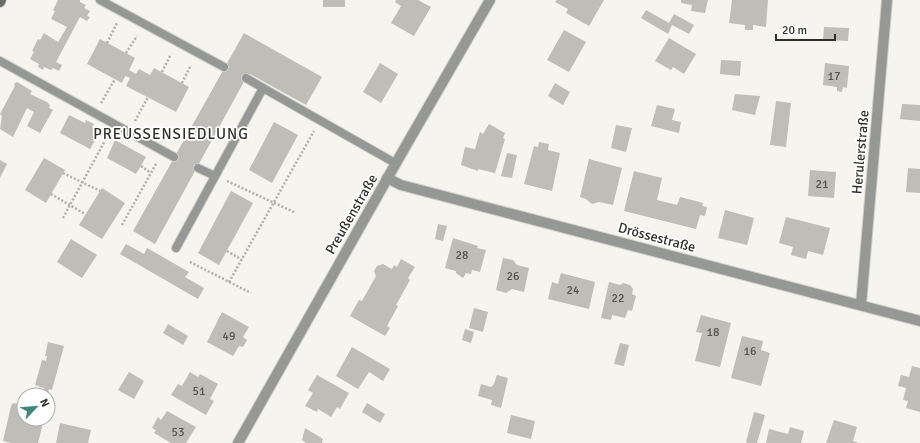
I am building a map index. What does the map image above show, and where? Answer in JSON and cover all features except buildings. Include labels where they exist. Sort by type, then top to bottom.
[{"type":"street","name":"Preußenstraße","points":[[238,443],[387,178],[490,0]]},
{"type":"street","name":"Herulerstraße","points":[[861,305],[887,0]]},
{"type":"street","name":"Drössestraße","points":[[387,178],[401,185],[920,321]]},
{"type":"lane","points":[[100,0],[224,67]]},
{"type":"lane","points":[[0,61],[174,157]]},
{"type":"lane","points":[[246,78],[396,163]]},
{"type":"lane","points":[[176,248],[263,88]]},
{"type":"lane","points":[[198,168],[215,176]]},
{"type":"path","points":[[107,43],[123,12]]},
{"type":"path","points":[[126,53],[145,24]]},
{"type":"path","points":[[162,72],[177,41]]},
{"type":"path","points":[[182,83],[198,53]]},
{"type":"path","points":[[95,114],[115,79]]},
{"type":"path","points":[[129,132],[148,97]]},
{"type":"path","points":[[229,282],[320,120]]},
{"type":"path","points":[[63,218],[114,124]]},
{"type":"path","points":[[122,225],[163,151]]},
{"type":"path","points":[[141,166],[151,173]]},
{"type":"path","points":[[63,172],[100,191]]},
{"type":"path","points":[[215,176],[296,213]]},
{"type":"path","points":[[51,194],[85,214]]},
{"type":"path","points":[[227,251],[242,260]]},
{"type":"path","points":[[190,262],[250,294]]},
{"type":"district","name":"PREUSSENSIEDLUNG","points":[[171,134]]}]
